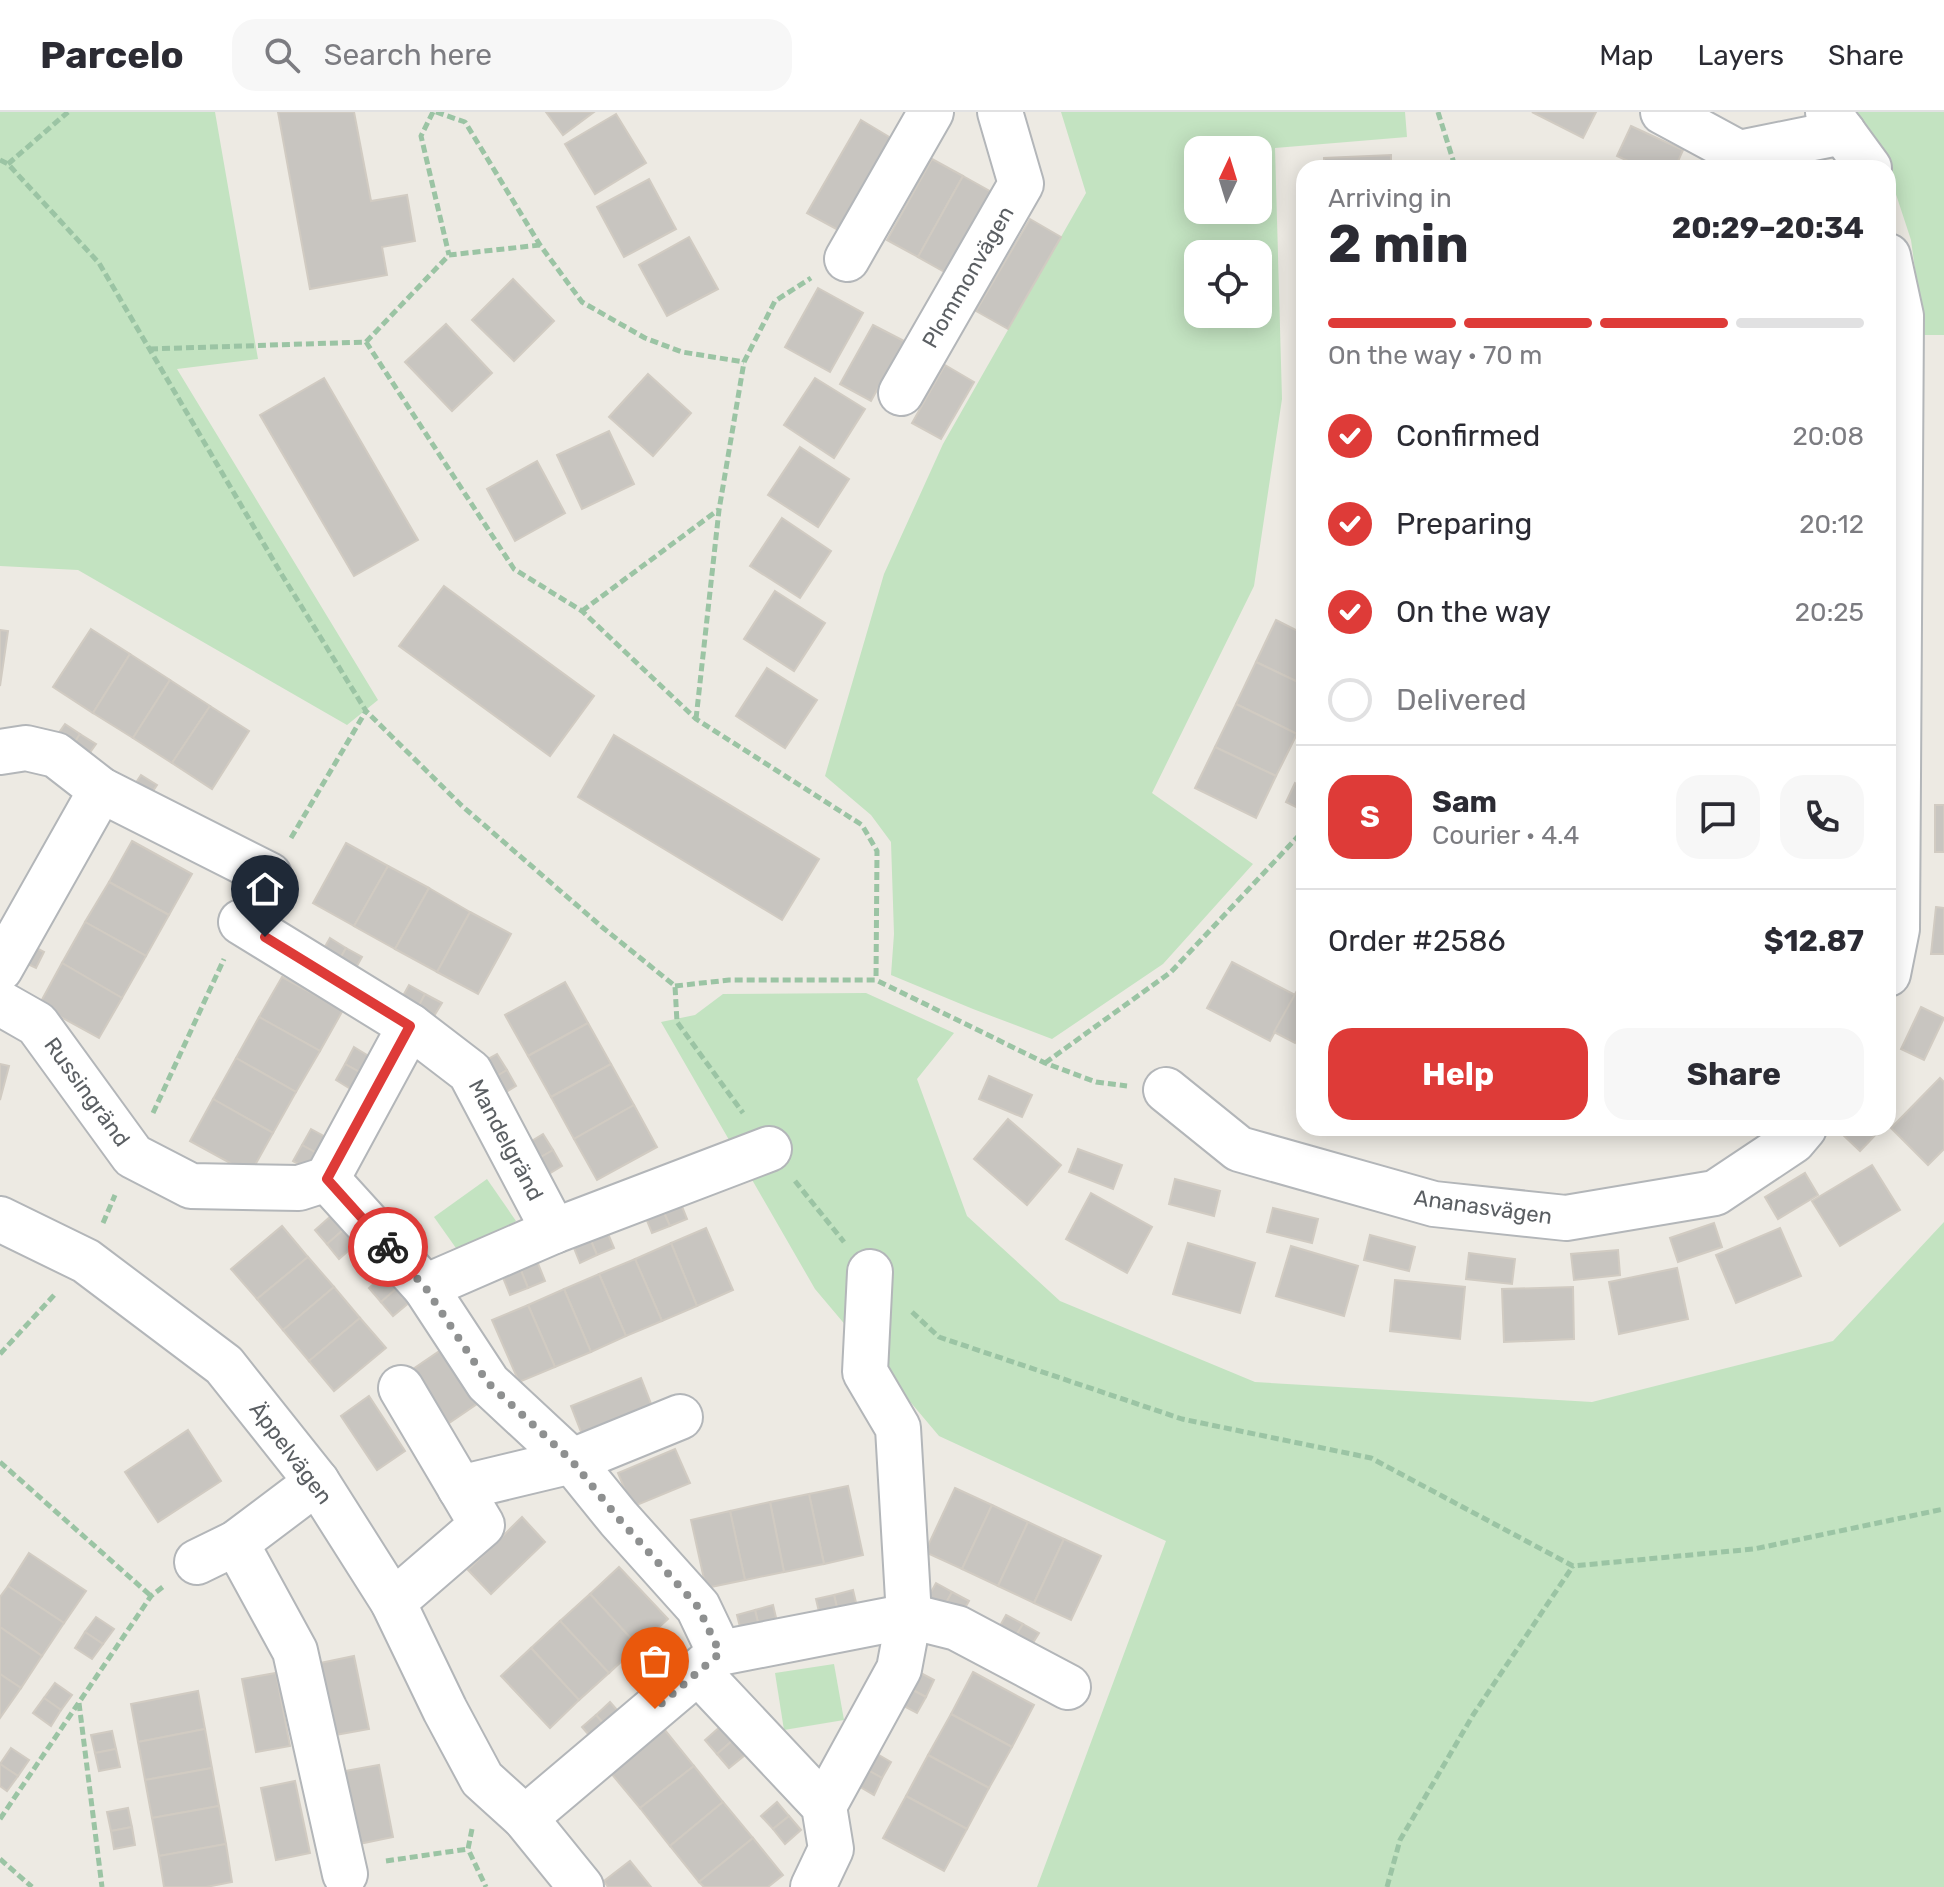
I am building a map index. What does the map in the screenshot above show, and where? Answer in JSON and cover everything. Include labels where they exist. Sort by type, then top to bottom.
[{"type":"street","points":[[847,259],[931,112]]},
{"type":"street","name":"Plommonvägen","points":[[901,393],[1021,184],[1000,112]]},
{"type":"street","points":[[1663,112],[1739,153],[1835,122],[1863,160]]},
{"type":"street","points":[[1896,293],[1901,316],[1896,373]]},
{"type":"street","points":[[0,752],[26,748],[56,755],[101,790],[269,875]]},
{"type":"street","points":[[1896,751],[1896,934]]},
{"type":"street","points":[[0,969],[101,790]]},
{"type":"street","name":"Mandelgränd","points":[[241,922],[410,1026],[470,1072],[554,1231]]},
{"type":"street","name":"Russingränd","points":[[0,1003],[37,1024],[133,1156]]},
{"type":"street","points":[[133,1156],[191,1186],[299,1188],[327,1179],[410,1026]]},
{"type":"street","name":"Ananasvägen","points":[[1166,1090],[1239,1149],[1434,1204],[1566,1218],[1715,1193],[1797,1136]]},
{"type":"street","points":[[425,1287],[554,1231],[769,1149]]},
{"type":"street","points":[[327,1179],[425,1287],[488,1383],[572,1461],[698,1607],[709,1663],[824,1806],[831,1849],[813,1887]]},
{"type":"street","name":"Äppelvägen","points":[[0,1219],[86,1261],[224,1365],[317,1482],[393,1602],[482,1779],[525,1818],[581,1887]]},
{"type":"street","points":[[824,1806],[899,1669],[909,1616],[898,1428],[865,1372],[870,1272]]},
{"type":"street","points":[[393,1602],[482,1525],[401,1388]]},
{"type":"street","points":[[460,1488],[572,1461],[680,1417]]},
{"type":"street","points":[[197,1562],[236,1543],[317,1482]]},
{"type":"street","points":[[236,1543],[295,1651],[345,1874]]},
{"type":"street","points":[[525,1818],[709,1663],[909,1616],[957,1628],[1068,1687]]},
{"type":"path","points":[[8,164],[68,112]]},
{"type":"path","points":[[449,255],[421,136],[434,112],[465,122],[540,245],[582,302],[645,338],[682,352],[744,362]]},
{"type":"path","points":[[1438,112],[1453,160]]},
{"type":"path","points":[[0,160],[8,164],[99,263],[282,575],[366,711],[461,805],[675,986],[729,980],[876,980],[1045,1063],[1096,1082],[1166,1090]]},
{"type":"path","points":[[150,349],[366,342],[449,255],[540,245]]},
{"type":"path","points":[[696,719],[719,510],[744,362],[775,301],[826,267],[847,259]]},
{"type":"path","points":[[366,342],[514,569],[582,611],[696,719],[862,825],[877,851],[876,980]]},
{"type":"path","points":[[582,611],[719,510]]},
{"type":"path","points":[[269,875],[366,711]]},
{"type":"path","points":[[1045,1063],[1171,972],[1296,839]]},
{"type":"path","points":[[0,1354],[86,1261],[241,922]]},
{"type":"path","points":[[675,986],[677,1022],[769,1149],[870,1272],[939,1337],[1182,1419],[1371,1458],[1573,1566],[1754,1549],[1944,1509]]},
{"type":"path","points":[[0,1462],[151,1596]]},
{"type":"path","points":[[0,1819],[151,1596],[197,1562]]},
{"type":"path","points":[[1387,1887],[1400,1840],[1422,1802],[1473,1715],[1573,1566]]},
{"type":"path","points":[[79,1702],[102,1887]]},
{"type":"path","points":[[345,1874],[358,1865],[468,1849],[486,1887]]},
{"type":"path","points":[[0,1859],[32,1887]]},
{"type":"green space","points":[[0,112],[215,112],[258,359],[177,369],[378,700],[347,725],[78,570],[0,566]]},
{"type":"green space","points":[[1061,112],[1405,112],[1407,137],[1275,148],[1282,399],[1254,586],[1152,793],[1253,864],[1163,964],[1052,1039],[891,975],[894,934],[891,842],[871,815],[825,776],[884,574],[943,444],[1086,193]]},
{"type":"green space","points":[[1849,112],[1944,112],[1944,335],[1924,335],[1911,240],[1896,194],[1896,160],[1881,160]]},
{"type":"green space","points":[[866,993],[954,1033],[917,1079],[967,1216],[1060,1301],[1255,1382],[1592,1402],[1833,1341],[1944,1222],[1944,1887],[1037,1887],[1166,1541],[939,1436],[815,1289],[661,1022],[695,1015],[723,994]]},
{"type":"green space","points":[[487,1179],[516,1221],[463,1258],[434,1217]]},
{"type":"green space","points":[[834,1664],[844,1720],[784,1730],[775,1673]]},
{"type":"building","points":[[278,112],[354,112],[371,201],[407,195],[415,241],[382,247],[387,275],[310,289]]},
{"type":"building","points":[[546,112],[594,112],[563,135]]},
{"type":"building","points":[[1532,112],[1596,112],[1583,138]]},
{"type":"building","points":[[616,114],[646,163],[595,194],[565,144]]},
{"type":"building","points":[[861,120],[891,138],[838,230],[807,213]]},
{"type":"building","points":[[1631,126],[1683,150],[1679,160],[1626,160],[1617,156]]},
{"type":"building","points":[[1391,155],[1391,160],[1324,158]]},
{"type":"building","points":[[932,159],[963,176],[918,257],[887,240]]},
{"type":"building","points":[[963,176],[993,193],[948,274],[918,257]]},
{"type":"building","points":[[649,179],[676,229],[624,257],[597,207]]},
{"type":"building","points":[[1030,219],[1061,237],[1008,329],[976,311]]},
{"type":"building","points":[[689,237],[718,289],[667,316],[639,265]]},
{"type":"building","points":[[513,279],[554,321],[514,361],[472,320]]},
{"type":"building","points":[[818,288],[863,313],[830,372],[785,347]]},
{"type":"building","points":[[446,324],[492,373],[452,411],[405,362]]},
{"type":"building","points":[[873,325],[904,341],[871,401],[840,384]]},
{"type":"building","points":[[945,365],[974,382],[941,439],[912,423]]},
{"type":"building","points":[[648,374],[691,413],[653,456],[609,417]]},
{"type":"building","points":[[324,378],[418,540],[354,576],[260,415]]},
{"type":"building","points":[[815,378],[865,409],[834,458],[784,425]]},
{"type":"building","points":[[609,431],[634,484],[582,509],[557,455]]},
{"type":"building","points":[[800,447],[849,479],[818,527],[768,495]]},
{"type":"building","points":[[537,461],[565,513],[515,541],[487,489]]},
{"type":"building","points":[[782,518],[831,551],[800,598],[750,566]]},
{"type":"building","points":[[444,586],[594,696],[550,756],[399,646]]},
{"type":"building","points":[[775,591],[825,623],[794,671],[744,639]]},
{"type":"building","points":[[1276,620],[1296,630],[1296,681],[1256,662]]},
{"type":"building","points":[[91,629],[130,654],[93,713],[53,687]]},
{"type":"building","points":[[0,630],[8,631],[0,686]]},
{"type":"building","points":[[130,654],[170,680],[133,738],[93,713]]},
{"type":"building","points":[[1256,662],[1296,681],[1296,734],[1236,704]]},
{"type":"building","points":[[767,668],[817,700],[785,748],[736,716]]},
{"type":"building","points":[[170,680],[210,706],[172,763],[133,738]]},
{"type":"building","points":[[1236,704],[1296,734],[1276,776],[1215,747]]},
{"type":"building","points":[[210,706],[249,731],[212,789],[172,763]]},
{"type":"building","points":[[65,724],[80,734],[69,751],[53,741]]},
{"type":"building","points":[[80,734],[96,744],[84,761],[69,751]]},
{"type":"building","points":[[614,735],[819,859],[782,920],[578,797]]},
{"type":"building","points":[[1215,747],[1276,776],[1256,818],[1195,788]]},
{"type":"building","points":[[141,775],[157,785],[145,803],[129,793]]},
{"type":"building","points":[[1295,783],[1296,807],[1286,802]]},
{"type":"building","points":[[1935,805],[1944,805],[1944,852],[1935,852]]},
{"type":"building","points":[[132,841],[192,874],[169,915],[109,882]]},
{"type":"building","points":[[346,843],[388,866],[354,926],[313,903]]},
{"type":"building","points":[[388,866],[429,888],[395,949],[354,926]]},
{"type":"building","points":[[109,882],[169,915],[146,956],[85,922]]},
{"type":"building","points":[[429,888],[470,912],[437,972],[395,949]]},
{"type":"building","points":[[1936,907],[1944,908],[1944,954],[1931,954]]},
{"type":"building","points":[[470,912],[511,934],[478,994],[437,972]]},
{"type":"building","points":[[85,922],[146,956],[122,998],[62,963]]},
{"type":"building","points":[[330,938],[346,948],[336,966],[319,957]]},
{"type":"building","points":[[25,942],[44,952],[36,968],[17,959]]},
{"type":"building","points":[[346,948],[362,957],[352,975],[336,966]]},
{"type":"building","points":[[1232,962],[1295,995],[1270,1041],[1207,1008]]},
{"type":"building","points":[[62,963],[122,998],[99,1038],[39,1005]]},
{"type":"building","points":[[282,977],[343,1010],[320,1051],[259,1017]]},
{"type":"building","points":[[565,982],[588,1023],[528,1056],[505,1015]]},
{"type":"building","points":[[409,985],[425,994],[415,1013],[399,1003]]},
{"type":"building","points":[[1296,992],[1296,1041],[1274,1032]]},
{"type":"building","points":[[425,994],[442,1003],[431,1021],[415,1013]]},
{"type":"building","points":[[1921,1007],[1944,1018],[1924,1060],[1901,1049]]},
{"type":"building","points":[[259,1017],[320,1051],[296,1092],[236,1058]]},
{"type":"building","points":[[588,1023],[611,1064],[551,1097],[528,1056]]},
{"type":"building","points":[[354,1047],[372,1058],[363,1074],[345,1064]]},
{"type":"building","points":[[497,1054],[507,1070],[488,1081],[479,1064]]},
{"type":"building","points":[[236,1058],[296,1092],[273,1133],[213,1099]]},
{"type":"building","points":[[0,1064],[9,1066],[0,1100]]},
{"type":"building","points":[[345,1064],[363,1074],[354,1091],[336,1080]]},
{"type":"building","points":[[611,1064],[634,1105],[574,1139],[551,1097]]},
{"type":"building","points":[[507,1070],[516,1086],[498,1097],[488,1081]]},
{"type":"building","points":[[989,1076],[1032,1095],[1022,1117],[979,1099]]},
{"type":"building","points":[[1940,1078],[1944,1082],[1944,1149],[1928,1165],[1896,1133],[1896,1123]]},
{"type":"building","points":[[213,1099],[273,1133],[250,1174],[190,1141]]},
{"type":"building","points":[[634,1105],[657,1147],[597,1180],[574,1139]]},
{"type":"building","points":[[1008,1119],[1061,1165],[1027,1205],[974,1159]]},
{"type":"building","points":[[311,1129],[329,1139],[320,1155],[302,1145]]},
{"type":"building","points":[[543,1134],[553,1150],[534,1161],[525,1145]]},
{"type":"building","points":[[1844,1136],[1874,1136],[1860,1151]]},
{"type":"building","points":[[302,1145],[320,1155],[311,1171],[293,1161]]},
{"type":"building","points":[[1078,1149],[1122,1165],[1113,1189],[1069,1172]]},
{"type":"building","points":[[553,1150],[562,1166],[544,1177],[534,1161]]},
{"type":"building","points":[[1872,1165],[1900,1210],[1840,1246],[1812,1201]]},
{"type":"building","points":[[1805,1173],[1818,1195],[1778,1219],[1765,1197]]},
{"type":"building","points":[[1175,1179],[1220,1191],[1214,1216],[1169,1204]]},
{"type":"building","points":[[1091,1193],[1152,1227],[1127,1273],[1066,1239]]},
{"type":"building","points":[[679,1199],[687,1219],[670,1226],[661,1206]]},
{"type":"building","points":[[661,1206],[670,1226],[652,1233],[644,1213]]},
{"type":"building","points":[[1273,1208],[1318,1219],[1312,1243],[1267,1232]]},
{"type":"building","points":[[331,1216],[343,1230],[327,1244],[315,1230]]},
{"type":"building","points":[[1714,1223],[1722,1247],[1678,1262],[1670,1238]]},
{"type":"building","points":[[282,1226],[308,1257],[257,1299],[231,1269]]},
{"type":"building","points":[[706,1228],[733,1290],[697,1306],[671,1243]]},
{"type":"building","points":[[1780,1228],[1801,1276],[1736,1303],[1716,1255]]},
{"type":"building","points":[[606,1229],[614,1248],[597,1255],[589,1236]]},
{"type":"building","points":[[343,1230],[355,1245],[339,1259],[327,1244]]},
{"type":"building","points":[[1370,1235],[1415,1247],[1409,1271],[1364,1260]]},
{"type":"building","points":[[589,1236],[597,1255],[580,1263],[572,1243]]},
{"type":"building","points":[[671,1243],[697,1306],[662,1321],[635,1259]]},
{"type":"building","points":[[1188,1243],[1255,1263],[1240,1313],[1173,1294]]},
{"type":"building","points":[[1291,1246],[1358,1266],[1344,1316],[1276,1296]]},
{"type":"building","points":[[1618,1250],[1620,1275],[1574,1280],[1571,1254]]},
{"type":"building","points":[[1469,1253],[1515,1259],[1512,1284],[1466,1279]]},
{"type":"building","points":[[308,1257],[334,1287],[283,1330],[257,1299]]},
{"type":"building","points":[[635,1259],[662,1321],[626,1336],[599,1274]]},
{"type":"building","points":[[537,1261],[545,1281],[528,1288],[520,1268]]},
{"type":"building","points":[[520,1268],[528,1288],[510,1295],[502,1275]]},
{"type":"building","points":[[1677,1268],[1688,1319],[1619,1334],[1609,1282]]},
{"type":"building","points":[[385,1274],[397,1288],[381,1302],[369,1288]]},
{"type":"building","points":[[599,1274],[626,1336],[591,1352],[564,1289]]},
{"type":"building","points":[[1395,1280],[1465,1287],[1460,1339],[1390,1331]]},
{"type":"building","points":[[334,1287],[360,1318],[309,1361],[283,1330]]},
{"type":"building","points":[[1573,1287],[1574,1339],[1504,1342],[1502,1289]]},
{"type":"building","points":[[397,1288],[410,1302],[393,1316],[381,1302]]},
{"type":"building","points":[[564,1289],[591,1352],[555,1367],[528,1305]]},
{"type":"building","points":[[528,1305],[555,1367],[519,1382],[492,1320]]},
{"type":"building","points":[[360,1318],[386,1348],[334,1391],[309,1361]]},
{"type":"building","points":[[441,1350],[477,1404],[449,1423],[413,1369]]},
{"type":"building","points":[[641,1378],[653,1409],[583,1437],[571,1406]]},
{"type":"building","points":[[369,1396],[405,1451],[377,1470],[341,1416]]},
{"type":"building","points":[[188,1430],[221,1481],[158,1522],[125,1472]]},
{"type":"building","points":[[675,1449],[690,1483],[632,1507],[618,1473]]},
{"type":"building","points":[[848,1486],[863,1555],[824,1564],[809,1494]]},
{"type":"building","points":[[955,1488],[992,1505],[962,1569],[925,1552]]},
{"type":"building","points":[[809,1494],[824,1564],[784,1572],[770,1502]]},
{"type":"building","points":[[770,1502],[784,1572],[745,1580],[730,1511]]},
{"type":"building","points":[[992,1505],[1028,1522],[998,1586],[962,1569]]},
{"type":"building","points":[[730,1511],[745,1580],[706,1588],[691,1520]]},
{"type":"building","points":[[522,1517],[545,1542],[491,1594],[468,1570]]},
{"type":"building","points":[[1028,1522],[1064,1539],[1034,1603],[998,1586]]},
{"type":"building","points":[[1064,1539],[1101,1556],[1071,1620],[1034,1603]]},
{"type":"building","points":[[29,1553],[86,1591],[64,1623],[8,1586]]},
{"type":"building","points":[[619,1567],[668,1619],[638,1646],[590,1594]]},
{"type":"building","points":[[936,1583],[952,1592],[942,1610],[926,1601]]},
{"type":"building","points":[[8,1586],[64,1623],[42,1656],[0,1627],[0,1597]]},
{"type":"building","points":[[853,1590],[858,1611],[839,1616],[834,1595]]},
{"type":"building","points":[[952,1592],[969,1601],[958,1620],[942,1610]]},
{"type":"building","points":[[590,1594],[638,1646],[609,1673],[560,1621]]},
{"type":"building","points":[[834,1595],[839,1616],[821,1620],[816,1599]]},
{"type":"building","points":[[773,1605],[778,1626],[760,1631],[755,1610]]},
{"type":"building","points":[[755,1610],[760,1631],[742,1635],[737,1615]]},
{"type":"building","points":[[1006,1615],[1023,1624],[1012,1642],[996,1633]]},
{"type":"building","points":[[96,1617],[114,1629],[103,1644],[85,1632]]},
{"type":"building","points":[[560,1621],[609,1673],[579,1700],[531,1648]]},
{"type":"building","points":[[1023,1624],[1039,1633],[1028,1651],[1012,1642]]},
{"type":"building","points":[[0,1627],[42,1656],[21,1688],[0,1674]]},
{"type":"building","points":[[85,1632],[103,1644],[92,1659],[75,1648]]},
{"type":"building","points":[[531,1648],[579,1700],[550,1728],[501,1676]]},
{"type":"building","points":[[669,1649],[682,1665],[668,1677],[654,1661]]},
{"type":"building","points":[[354,1656],[369,1729],[335,1735],[320,1663]]},
{"type":"building","points":[[654,1661],[668,1677],[654,1689],[640,1673]]},
{"type":"building","points":[[915,1670],[934,1680],[926,1697],[907,1687]]},
{"type":"building","points":[[973,1672],[1034,1705],[1012,1747],[951,1714]]},
{"type":"building","points":[[276,1673],[290,1746],[256,1752],[242,1679]]},
{"type":"building","points":[[0,1674],[21,1688],[0,1718]]},
{"type":"building","points":[[55,1683],[72,1695],[61,1710],[44,1698]]},
{"type":"building","points":[[907,1687],[926,1697],[917,1713],[898,1703]]},
{"type":"building","points":[[198,1691],[205,1729],[138,1742],[131,1704]]},
{"type":"building","points":[[44,1698],[61,1710],[51,1726],[33,1713]]},
{"type":"building","points":[[610,1702],[624,1718],[610,1731],[596,1715]]},
{"type":"building","points":[[951,1714],[1012,1747],[989,1788],[928,1755]]},
{"type":"building","points":[[596,1715],[610,1731],[596,1743],[582,1727]]},
{"type":"building","points":[[721,1726],[733,1740],[717,1754],[705,1740]]},
{"type":"building","points":[[205,1729],[212,1768],[145,1780],[138,1742]]},
{"type":"building","points":[[664,1729],[694,1766],[640,1808],[610,1772]]},
{"type":"building","points":[[112,1731],[116,1749],[95,1753],[91,1735]]},
{"type":"building","points":[[733,1740],[745,1755],[729,1768],[717,1754]]},
{"type":"building","points":[[11,1748],[29,1760],[18,1776],[0,1764]]},
{"type":"building","points":[[116,1749],[120,1767],[99,1771],[95,1753]]},
{"type":"building","points":[[872,1751],[891,1762],[882,1778],[864,1768]]},
{"type":"building","points":[[928,1755],[989,1788],[967,1829],[906,1796]]},
{"type":"building","points":[[0,1764],[18,1776],[7,1791],[0,1786]]},
{"type":"building","points":[[379,1765],[393,1837],[359,1844],[345,1771]]},
{"type":"building","points":[[694,1766],[723,1802],[670,1846],[640,1808]]},
{"type":"building","points":[[212,1768],[219,1806],[152,1818],[145,1780]]},
{"type":"building","points":[[864,1768],[882,1778],[874,1795],[855,1784]]},
{"type":"building","points":[[295,1781],[310,1853],[276,1860],[261,1788]]},
{"type":"building","points":[[906,1796],[967,1829],[944,1871],[883,1838]]},
{"type":"building","points":[[723,1802],[753,1838],[699,1882],[670,1846]]},
{"type":"building","points":[[777,1802],[789,1816],[773,1829],[761,1816]]},
{"type":"building","points":[[219,1806],[226,1844],[159,1856],[152,1818]]},
{"type":"building","points":[[128,1808],[132,1827],[111,1831],[107,1812]]},
{"type":"building","points":[[789,1816],[801,1830],[785,1844],[773,1829]]},
{"type":"building","points":[[132,1827],[135,1845],[114,1849],[111,1831]]},
{"type":"building","points":[[753,1838],[783,1875],[768,1887],[704,1887],[699,1882]]},
{"type":"building","points":[[226,1844],[232,1882],[206,1887],[164,1887],[159,1856]]},
{"type":"building","points":[[630,1861],[651,1887],[608,1887],[604,1881]]},
{"type":"way so far","points":[[388,1247],[425,1287],[488,1383],[572,1461],[698,1607],[720,1653],[655,1709]]},
{"type":"route","points":[[265,937],[410,1026],[327,1179],[388,1247]]}]
